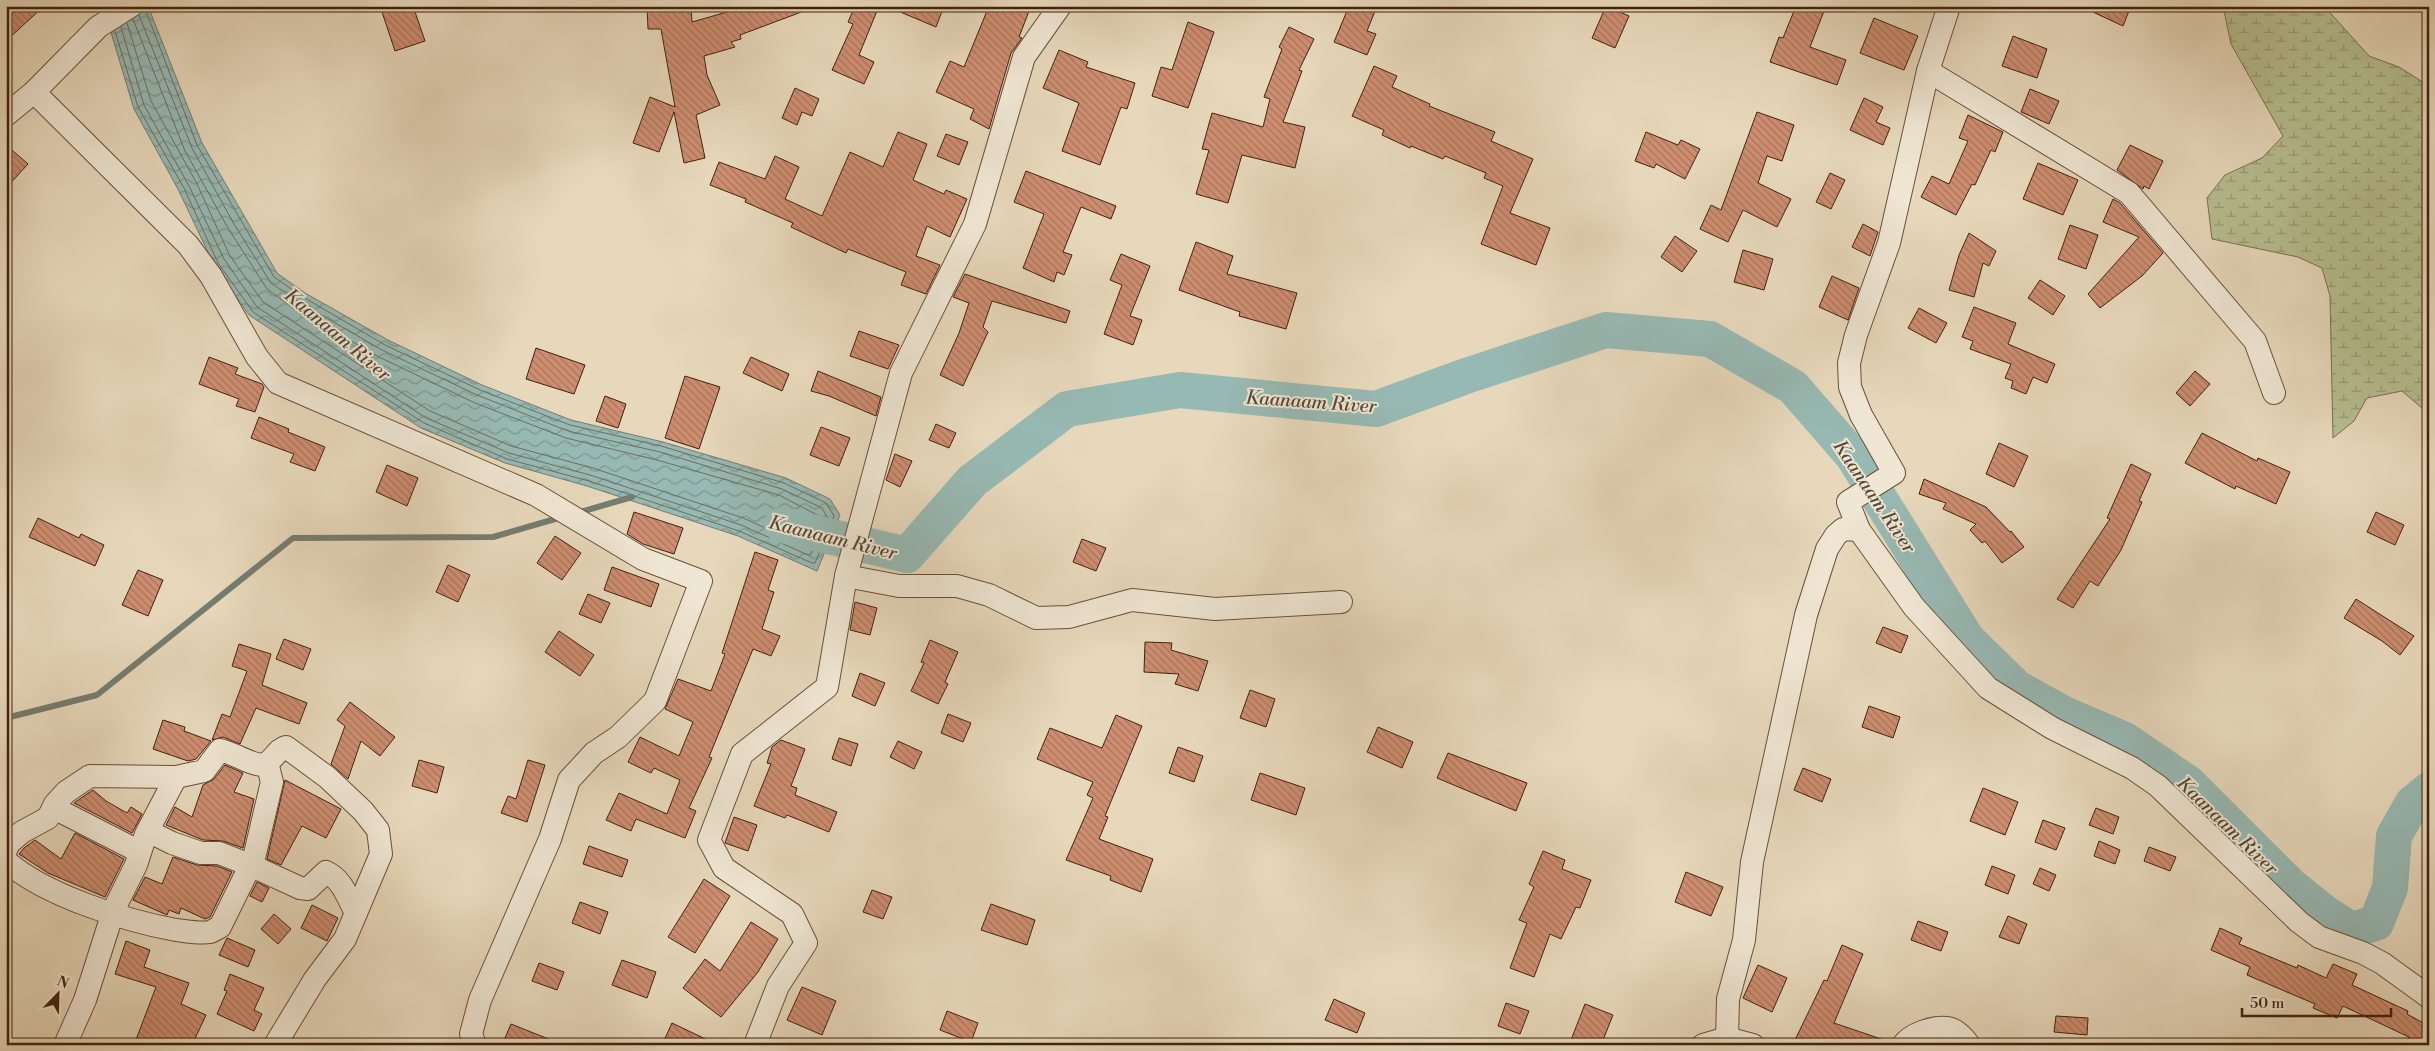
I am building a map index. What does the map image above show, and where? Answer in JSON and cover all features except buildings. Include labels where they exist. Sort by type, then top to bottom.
[{"type":"street","points":[[6,115],[34,92],[98,27],[131,6]]},
{"type":"street","points":[[755,1045],[778,986],[806,944],[792,914],[724,868],[709,840],[742,754],[827,687],[846,576],[901,373],[975,224],[1024,57],[1060,6]]},
{"type":"street","points":[[1949,6],[1928,72],[1889,243],[1856,335],[1850,363],[1850,387],[1861,414],[1894,473],[1848,502],[1859,530],[1914,607],[1988,688],[2052,728],[2132,768],[2158,786],[2299,922],[2319,937],[2363,953],[2382,963],[2429,997]]},
{"type":"street","points":[[1928,72],[2129,193],[2255,341],[2274,393]]},
{"type":"street","points":[[34,92],[161,215],[188,245],[211,276],[256,357],[278,383],[536,495],[643,559],[701,582],[655,701],[618,736],[594,753],[569,780],[550,839],[480,1000],[471,1034],[475,1045]]},
{"type":"street","points":[[1727,1038],[1728,999],[1744,940],[1752,862],[1806,614],[1828,549],[1836,535],[1842,529],[1859,530]]},
{"type":"street","points":[[846,576],[899,586],[957,586],[989,594],[1036,618],[1069,617],[1132,600],[1215,609],[1341,602]]},
{"type":"street","points":[[6,850],[9,843],[22,832],[48,818],[66,792],[90,776],[176,777],[204,771],[220,750],[259,765],[267,764],[281,748],[286,747],[328,777],[363,811],[378,830],[381,854],[345,940],[315,979],[275,1045]]},
{"type":"street","points":[[6,861],[35,881],[112,915],[153,926],[190,932],[210,932],[220,927],[250,865],[272,782],[267,764]]},
{"type":"street","points":[[65,1045],[85,1000],[112,915],[144,841],[176,777]]},
{"type":"street","points":[[54,808],[144,841],[172,843],[201,853],[219,854],[250,865],[300,888],[308,889],[326,872],[334,876],[342,885],[356,912]]},
{"type":"street","points":[[1902,1045],[1926,1030],[1948,1028],[1962,1036],[1969,1045]]},
{"type":"street","points":[[1703,1045],[1727,1038],[1753,1045]]},
{"type":"green space","points":[[2223,6],[2324,6],[2369,56],[2399,67],[2429,86],[2429,414],[2402,391],[2367,398],[2354,421],[2333,438],[2330,296],[2322,268],[2298,257],[2212,239],[2207,198],[2225,175],[2262,158],[2283,136],[2231,44]]},
{"type":"water","points":[[103,6],[148,6],[202,143],[277,273],[305,293],[388,340],[482,385],[571,420],[663,442],[786,478],[830,499],[840,515],[817,571],[738,536],[587,486],[505,463],[421,428],[249,315],[214,265],[179,191],[134,109]]},
{"type":"waterway","name":"Kaanaam River","points":[[782,525],[907,555],[972,481],[1067,409],[1180,390],[1376,409],[1466,376],[1606,330],[1710,339],[1793,387],[1853,456],[1967,639],[2017,688],[2064,714],[2125,740],[2188,783],[2290,885],[2325,913],[2351,930],[2376,923],[2390,888],[2394,836],[2412,804],[2429,790]]},
{"type":"waterway","points":[[577,513],[632,497]]},
{"type":"waterway","points":[[6,718],[97,695],[293,538],[493,537],[562,517]]}]
